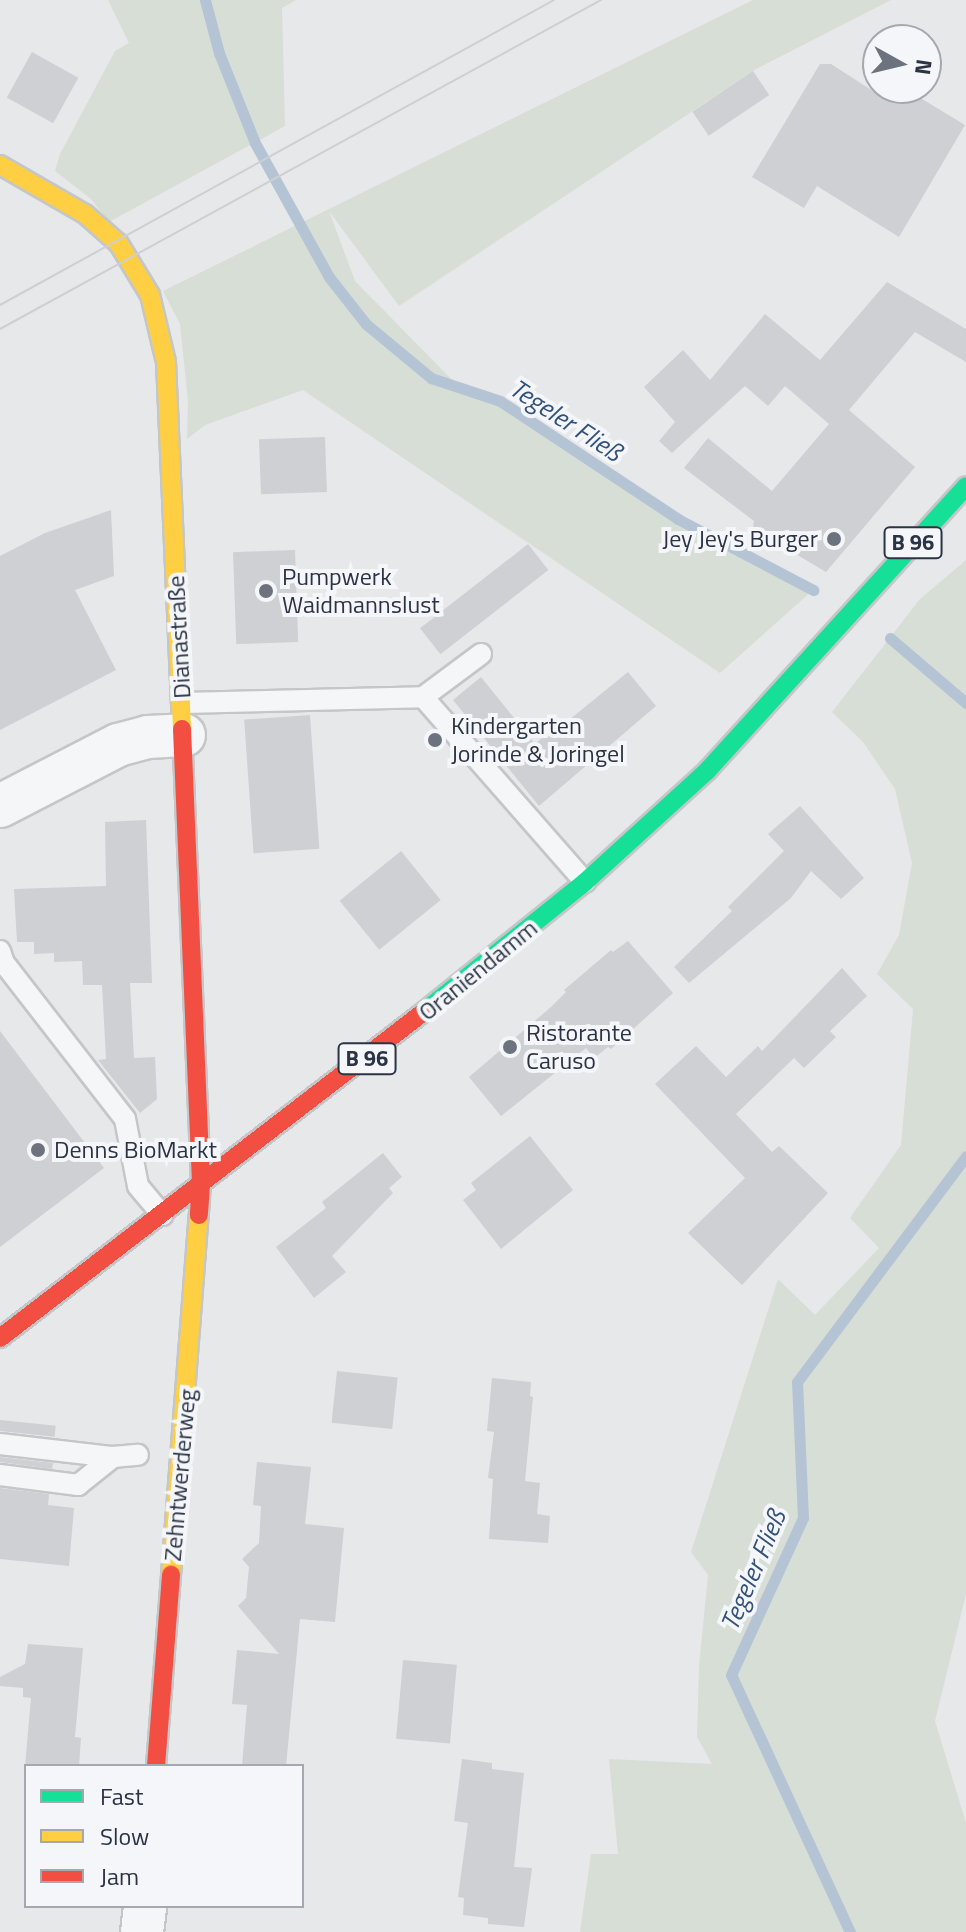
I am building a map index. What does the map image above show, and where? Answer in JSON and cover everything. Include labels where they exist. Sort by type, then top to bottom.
[{"type":"street","name":"Dianastraße","points":[[0,165],[85,214],[119,244],[150,295],[166,362],[201,1184]]},
{"type":"street","name":"Oraniendamm","points":[[0,1338],[432,1008],[585,882],[707,771],[966,486]]},
{"type":"street","points":[[0,806],[118,745],[148,737],[183,719]]},
{"type":"street","name":"Zehntwerderweg","points":[[156,1764],[201,1184]]},
{"type":"street","points":[[142,1932],[145,1908]]},
{"type":"lane","points":[[183,719],[423,697],[481,654]]},
{"type":"lane","points":[[423,697],[585,882]]},
{"type":"lane","points":[[0,951],[4,963],[125,1119],[138,1186],[162,1215]]},
{"type":"lane","points":[[0,1444],[113,1457],[138,1455]]},
{"type":"lane","points":[[0,1475],[78,1485],[113,1457]]},
{"type":"shaded area","points":[[108,0],[296,0],[282,8],[285,126],[109,222],[91,199],[55,171],[60,154],[115,51],[129,43]]},
{"type":"shaded area","points":[[753,0],[891,0],[756,69],[399,306],[329,211],[355,281],[457,385],[500,401],[678,519],[813,590],[720,673],[303,390],[205,425],[187,439],[188,401],[180,324],[163,291]]},
{"type":"shaded area","points":[[966,560],[966,1594],[935,1721],[966,1823],[966,1932],[580,1932],[591,1854],[618,1854],[609,1759],[712,1764],[697,1737],[699,1666],[708,1575],[691,1552],[778,1279],[815,1315],[879,1248],[850,1218],[901,1145],[913,1009],[877,974],[899,935],[912,863],[895,789],[863,742],[832,712],[920,599]]},
{"type":"building","points":[[32,52],[78,78],[53,123],[7,97]]},
{"type":"building","points":[[820,64],[831,64],[862,84],[862,104],[930,104],[965,125],[899,237],[817,186],[804,208],[752,177]]},
{"type":"building","points":[[753,71],[769,95],[709,136],[692,112]]},
{"type":"building","points":[[887,282],[966,329],[966,362],[915,332],[849,410],[915,467],[826,572],[764,535],[753,526],[754,521],[684,468],[708,438],[772,491],[829,424],[785,386],[768,406],[745,386],[672,453],[659,441],[675,422],[644,387],[683,350],[710,380],[765,314],[820,360]]},
{"type":"building","points":[[325,437],[327,492],[261,494],[259,439]]},
{"type":"building","points":[[111,510],[114,576],[75,590],[116,670],[0,730],[0,556],[45,533]]},
{"type":"building","points":[[528,544],[548,570],[440,654],[420,628]]},
{"type":"building","name":"Pumpwerk Waidmannslust","points":[[295,550],[298,642],[236,644],[233,552]]},
{"type":"building","points":[[628,672],[656,706],[539,806],[453,700],[481,677],[535,744],[545,735],[548,737]]},
{"type":"building","points":[[310,715],[319,849],[254,853],[244,720]]},
{"type":"building","points":[[800,806],[864,878],[841,899],[811,871],[791,898],[689,983],[674,967],[732,911],[728,907],[784,851],[768,834]]},
{"type":"building","points":[[146,820],[152,983],[130,983],[134,1058],[155,1057],[157,1099],[140,1113],[98,1060],[106,1059],[102,985],[83,985],[82,961],[54,962],[54,953],[34,954],[34,942],[17,942],[14,889],[106,886],[105,822]]},
{"type":"building","points":[[401,851],[441,900],[379,950],[340,901]]},
{"type":"building","points":[[628,941],[673,993],[611,1049],[608,1047],[594,1058],[586,1048],[501,1116],[469,1077],[551,1007],[566,992],[564,990],[611,950],[613,952]]},
{"type":"building","points":[[842,968],[867,996],[830,1031],[836,1037],[804,1068],[794,1058],[736,1114],[772,1152],[779,1146],[828,1193],[742,1285],[688,1233],[745,1178],[655,1084],[696,1046],[726,1077],[758,1046],[762,1051]]},
{"type":"building","points":[[0,1031],[104,1168],[0,1247]]},
{"type":"building","points":[[530,1136],[573,1190],[501,1249],[463,1200],[476,1190],[471,1183]]},
{"type":"building","points":[[383,1153],[402,1177],[389,1188],[393,1193],[332,1256],[346,1272],[314,1298],[276,1247],[326,1208],[322,1202]]},
{"type":"building","points":[[337,1371],[398,1377],[392,1429],[332,1423]]},
{"type":"building","points":[[492,1378],[531,1382],[530,1396],[533,1397],[525,1481],[540,1483],[537,1514],[550,1516],[548,1543],[489,1539],[493,1479],[488,1478],[494,1432],[487,1431]]},
{"type":"building","points":[[0,1420],[56,1426],[55,1437],[0,1431]]},
{"type":"building","points":[[0,1457],[53,1463],[52,1469],[0,1462]]},
{"type":"building","points":[[257,1462],[311,1467],[305,1524],[344,1528],[335,1622],[300,1619],[286,1764],[242,1764],[247,1705],[232,1704],[237,1650],[279,1654],[238,1606],[246,1598],[249,1567],[242,1559],[259,1543],[261,1506],[253,1505]]},
{"type":"building","points":[[0,1488],[49,1494],[48,1505],[74,1508],[69,1566],[0,1559]]},
{"type":"building","points":[[28,1644],[83,1648],[75,1737],[81,1738],[79,1764],[25,1764],[31,1698],[23,1697],[23,1688],[0,1686],[0,1677],[25,1664]]},
{"type":"building","points":[[403,1660],[457,1665],[450,1743],[396,1739]]},
{"type":"building","points":[[462,1759],[492,1763],[492,1769],[524,1773],[514,1867],[532,1868],[524,1927],[488,1924],[488,1918],[463,1915],[464,1898],[458,1897],[468,1823],[454,1821]]},
{"type":"waterway","name":"Tegeler Fließ","points":[[205,0],[219,53],[255,143],[329,277],[366,324],[431,378],[500,401],[678,519],[813,590]]},
{"type":"waterway","name":"Tegeler Fließ","points":[[890,638],[966,703]]},
{"type":"waterway","name":"Tegeler Fließ","points":[[850,1932],[731,1675],[803,1518],[797,1382],[966,1156]]},
{"type":"tram line","points":[[0,305],[554,0]]},
{"type":"tram line","points":[[0,329],[601,0]]},
{"type":"traffic: fast","points":[[421,1014],[585,882],[707,771],[966,486]]},
{"type":"traffic: slow","points":[[0,165],[85,214],[119,244],[150,295],[166,362],[182,729]]},
{"type":"traffic: slow","points":[[171,1575],[199,1215]]},
{"type":"traffic: jam","points":[[182,729],[201,1184],[199,1215]]},
{"type":"traffic: jam","points":[[0,1338],[421,1014]]},
{"type":"traffic: jam","points":[[156,1764],[171,1575]]},
{"type":"place","name":"Jey Jey's Burger","points":[[834,539]]},
{"type":"place","name":"Pumpwerk Waidmannslust","points":[[266,591]]},
{"type":"place","name":"Kindergarten Jorinde & Joringel","points":[[435,740]]},
{"type":"place","name":"Ristorante Caruso","points":[[510,1047]]},
{"type":"place","name":"Denns BioMarkt","points":[[38,1150]]}]
